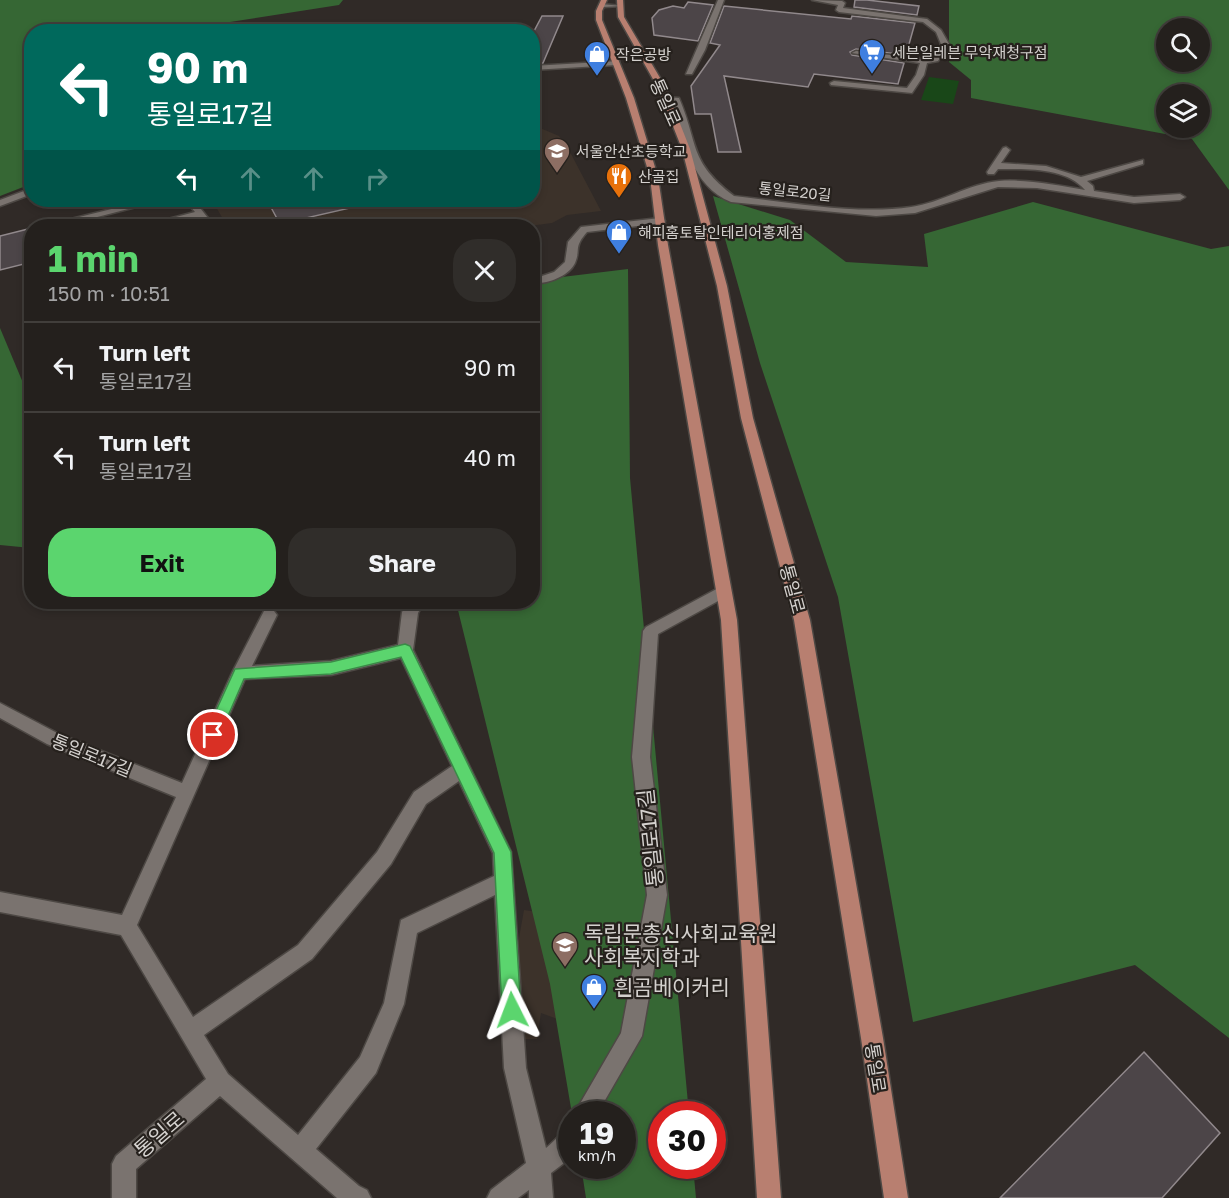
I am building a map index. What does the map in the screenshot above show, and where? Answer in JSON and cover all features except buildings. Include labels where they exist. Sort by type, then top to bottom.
[{"type":"main road","name":"통일로","points":[[603,2],[599,11],[599,20],[630,98],[651,164],[730,632],[769,1198]]},
{"type":"main road","name":"통일로","points":[[619,3],[621,17],[666,99],[686,149],[722,286],[747,418],[802,620],[896,1198]]},
{"type":"street","points":[[689,72],[701,50],[721,0]]},
{"type":"street","points":[[815,0],[843,2],[839,10],[925,20],[939,31],[945,44],[935,59],[924,61],[856,53]]},
{"type":"street","points":[[603,2],[619,3]]},
{"type":"street","points":[[834,83],[909,91],[920,75],[924,61]]},
{"type":"street","points":[[540,68],[615,63]]},
{"type":"street","name":"통일로20길","points":[[666,99],[676,100],[695,164],[711,184],[731,199],[876,213],[915,210],[998,184],[1037,185],[1142,200],[1180,197]]},
{"type":"street","points":[[980,189],[1006,150]]},
{"type":"street","points":[[1082,180],[1140,162]]},
{"type":"street","points":[[995,166],[1031,166],[1082,180],[1090,188],[1089,194]]},
{"type":"street","points":[[0,203],[24,194]]},
{"type":"street","points":[[77,219],[128,207]]},
{"type":"street","points":[[195,207],[204,219]]},
{"type":"street","points":[[180,219],[200,214]]},
{"type":"street","points":[[540,281],[558,274],[570,263],[573,242],[584,229],[660,221]]},
{"type":"street","name":"통일로17길","points":[[593,1101],[632,1036],[657,895],[641,757],[651,631],[724,591]]},
{"type":"street","points":[[412,609],[405,650],[502,852],[515,1068],[539,1168],[541,1198]]},
{"type":"street","points":[[127,926],[240,673],[269,615]]},
{"type":"street","points":[[240,673],[331,668],[405,650]]},
{"type":"street","name":"통일로17길","points":[[0,710],[53,740],[187,793]]},
{"type":"street","points":[[190,1032],[305,952],[384,858],[420,798],[461,770]]},
{"type":"street","points":[[298,1152],[368,1065],[394,1004],[408,927],[504,881]]},
{"type":"street","points":[[0,902],[127,926],[220,1082],[298,1152],[351,1195],[358,1198]]},
{"type":"street","name":"통일로","points":[[124,1198],[124,1164],[220,1082]]},
{"type":"street","points":[[499,1198],[558,1153]]},
{"type":"shaded area","points":[[540,128],[559,136],[601,211],[567,215],[552,223],[540,225],[540,219],[223,219],[216,207],[540,207]]},
{"type":"shaded area","name":"독립문총신사회교육원 사회복지학과","points":[[524,910],[619,924],[612,1039],[541,1013],[537,1039],[501,1039]]},
{"type":"green space","points":[[0,0],[343,0],[339,5],[217,24],[24,24],[24,187],[0,196]]},
{"type":"green space","points":[[949,0],[1229,0],[1229,190],[1192,139],[1187,138],[1210,138],[1210,84],[1156,84],[1156,132],[971,98],[971,80],[949,62]]},
{"type":"green space","points":[[929,77],[959,81],[953,104],[921,100]]},
{"type":"green space","points":[[713,196],[790,220],[846,262],[928,267],[924,234],[1033,202],[1211,249],[1229,246],[1229,1038],[1135,965],[913,1022],[838,597],[760,363]]},
{"type":"green space","points":[[628,269],[630,478],[688,1101],[648,1101],[648,1179],[694,1179],[696,1198],[586,1198],[583,1179],[636,1179],[636,1101],[570,1101],[550,984],[458,609],[540,609],[540,285],[562,277]]},
{"type":"green space","points":[[0,328],[24,385],[24,547],[0,545]]},
{"type":"place","name":"세븐일레븐 무악재청구점","points":[[872,75]]},
{"type":"place","name":"작은공방","points":[[597,77]]},
{"type":"place","name":"서울안산초등학교","points":[[557,174]]},
{"type":"place","name":"산골집","points":[[619,199]]},
{"type":"place","name":"해피홈토탈인테리어홍제점","points":[[619,255]]},
{"type":"place","name":"독립문총신사회교육원 사회복지학과","points":[[565,968]]},
{"type":"place","name":"흰곰베이커리","points":[[594,1010]]},
{"type":"route","points":[[213,735],[240,673],[331,668],[405,650],[502,852],[512,1010]]}]
